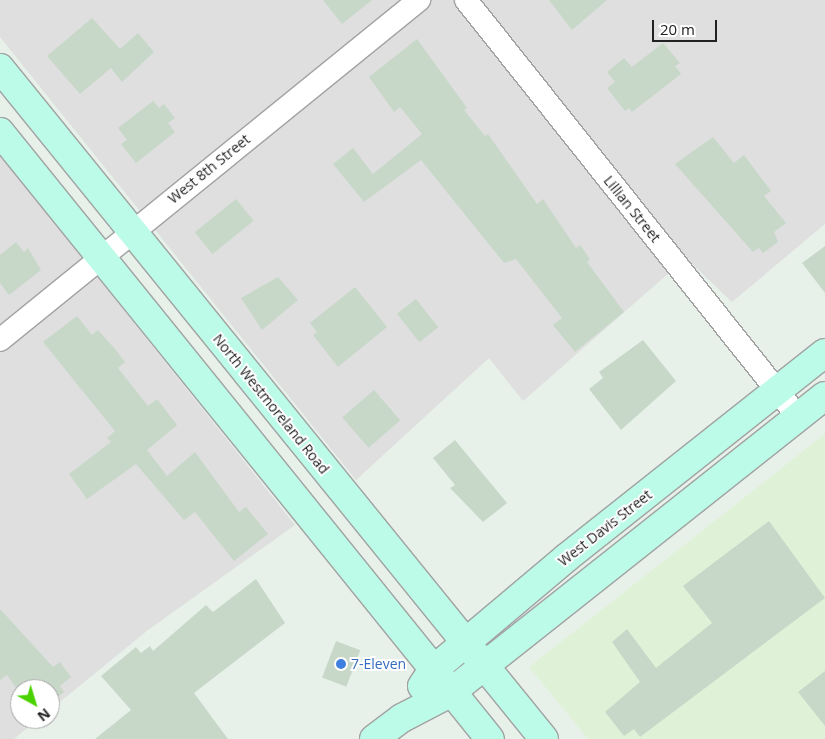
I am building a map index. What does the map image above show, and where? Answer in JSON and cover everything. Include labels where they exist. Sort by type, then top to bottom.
[{"type":"main road","name":"North Westmoreland Road","points":[[0,68],[464,644],[544,739]]},
{"type":"main road","points":[[0,132],[98,257],[432,671],[490,739]]},
{"type":"main road","name":"West Davis Street","points":[[402,718],[432,671],[825,353]]},
{"type":"main road","name":"West Davis Street","points":[[374,739],[402,718],[450,693],[825,396]]},
{"type":"street","name":"West 8th Street","points":[[0,340],[98,257],[419,0]]},
{"type":"street","name":"Lillian Street","points":[[466,0],[798,417]]},
{"type":"shaded area","points":[[0,0],[825,0],[825,224],[732,302],[686,258],[523,401],[489,358],[356,480],[0,37]]},
{"type":"shaded area","points":[[0,155],[295,525],[148,630],[60,702],[60,679],[10,679],[10,729],[26,729],[14,739],[0,739]]},
{"type":"shaded area","points":[[825,434],[825,739],[588,739],[529,667]]},
{"type":"building","points":[[323,0],[372,0],[342,24]]},
{"type":"building","points":[[549,0],[607,0],[572,30]]},
{"type":"building","points":[[92,18],[120,49],[138,33],[154,52],[122,82],[111,68],[80,94],[47,56]]},
{"type":"building","points":[[417,39],[467,108],[464,110],[485,136],[488,134],[537,204],[543,199],[576,248],[580,245],[590,259],[587,262],[624,312],[575,352],[553,325],[562,318],[516,259],[504,263],[421,160],[364,202],[333,164],[353,148],[373,174],[422,134],[400,107],[394,112],[369,77]]},
{"type":"building","points":[[663,43],[680,63],[675,66],[681,74],[632,112],[629,108],[625,111],[607,88],[615,82],[607,72],[624,58],[632,67]]},
{"type":"building","points":[[153,101],[159,108],[164,104],[175,118],[168,123],[175,132],[136,163],[121,144],[127,140],[118,128]]},
{"type":"building","points":[[713,137],[734,163],[744,155],[771,191],[764,196],[786,223],[774,232],[778,242],[763,253],[759,248],[753,252],[675,164]]},
{"type":"building","points":[[236,199],[254,221],[212,254],[195,232]]},
{"type":"building","points":[[16,242],[24,252],[28,248],[41,270],[9,295],[0,283],[0,255]]},
{"type":"building","points":[[825,246],[825,293],[802,263]]},
{"type":"building","points":[[278,277],[298,300],[262,330],[241,298]]},
{"type":"building","points":[[355,287],[387,327],[338,367],[313,335],[317,332],[310,323]]},
{"type":"building","points":[[416,299],[438,327],[419,342],[397,314]]},
{"type":"building","points":[[77,316],[92,335],[98,330],[115,349],[125,362],[118,368],[148,406],[157,399],[177,425],[147,450],[167,476],[195,452],[239,512],[246,507],[268,534],[234,561],[195,512],[184,520],[136,464],[87,499],[69,474],[111,442],[107,438],[115,431],[43,342]]},
{"type":"building","points":[[643,340],[676,381],[621,430],[589,389],[603,378],[599,372]]},
{"type":"building","points":[[374,390],[400,420],[369,448],[342,418]]},
{"type":"building","points":[[455,440],[507,503],[483,522],[450,488],[455,485],[433,458]]},
{"type":"building","points":[[769,521],[825,598],[640,737],[634,729],[624,736],[605,712],[640,682],[612,642],[627,629],[656,668],[712,623],[683,586]]},
{"type":"building","points":[[256,579],[285,623],[194,693],[228,739],[95,739],[131,710],[101,676],[136,647],[141,653],[150,646],[153,651],[206,605],[213,612]]},
{"type":"building","points":[[0,609],[53,667],[60,662],[71,677],[60,686],[60,679],[10,679],[7,675],[0,680]]},
{"type":"building","name":"7-Eleven","points":[[336,641],[360,650],[346,687],[322,677]]},
{"type":"building","points":[[825,671],[825,726],[798,692]]},
{"type":"building","points":[[60,686],[64,692],[60,695]]},
{"type":"place","name":"7-Eleven","points":[[341,664]]}]
